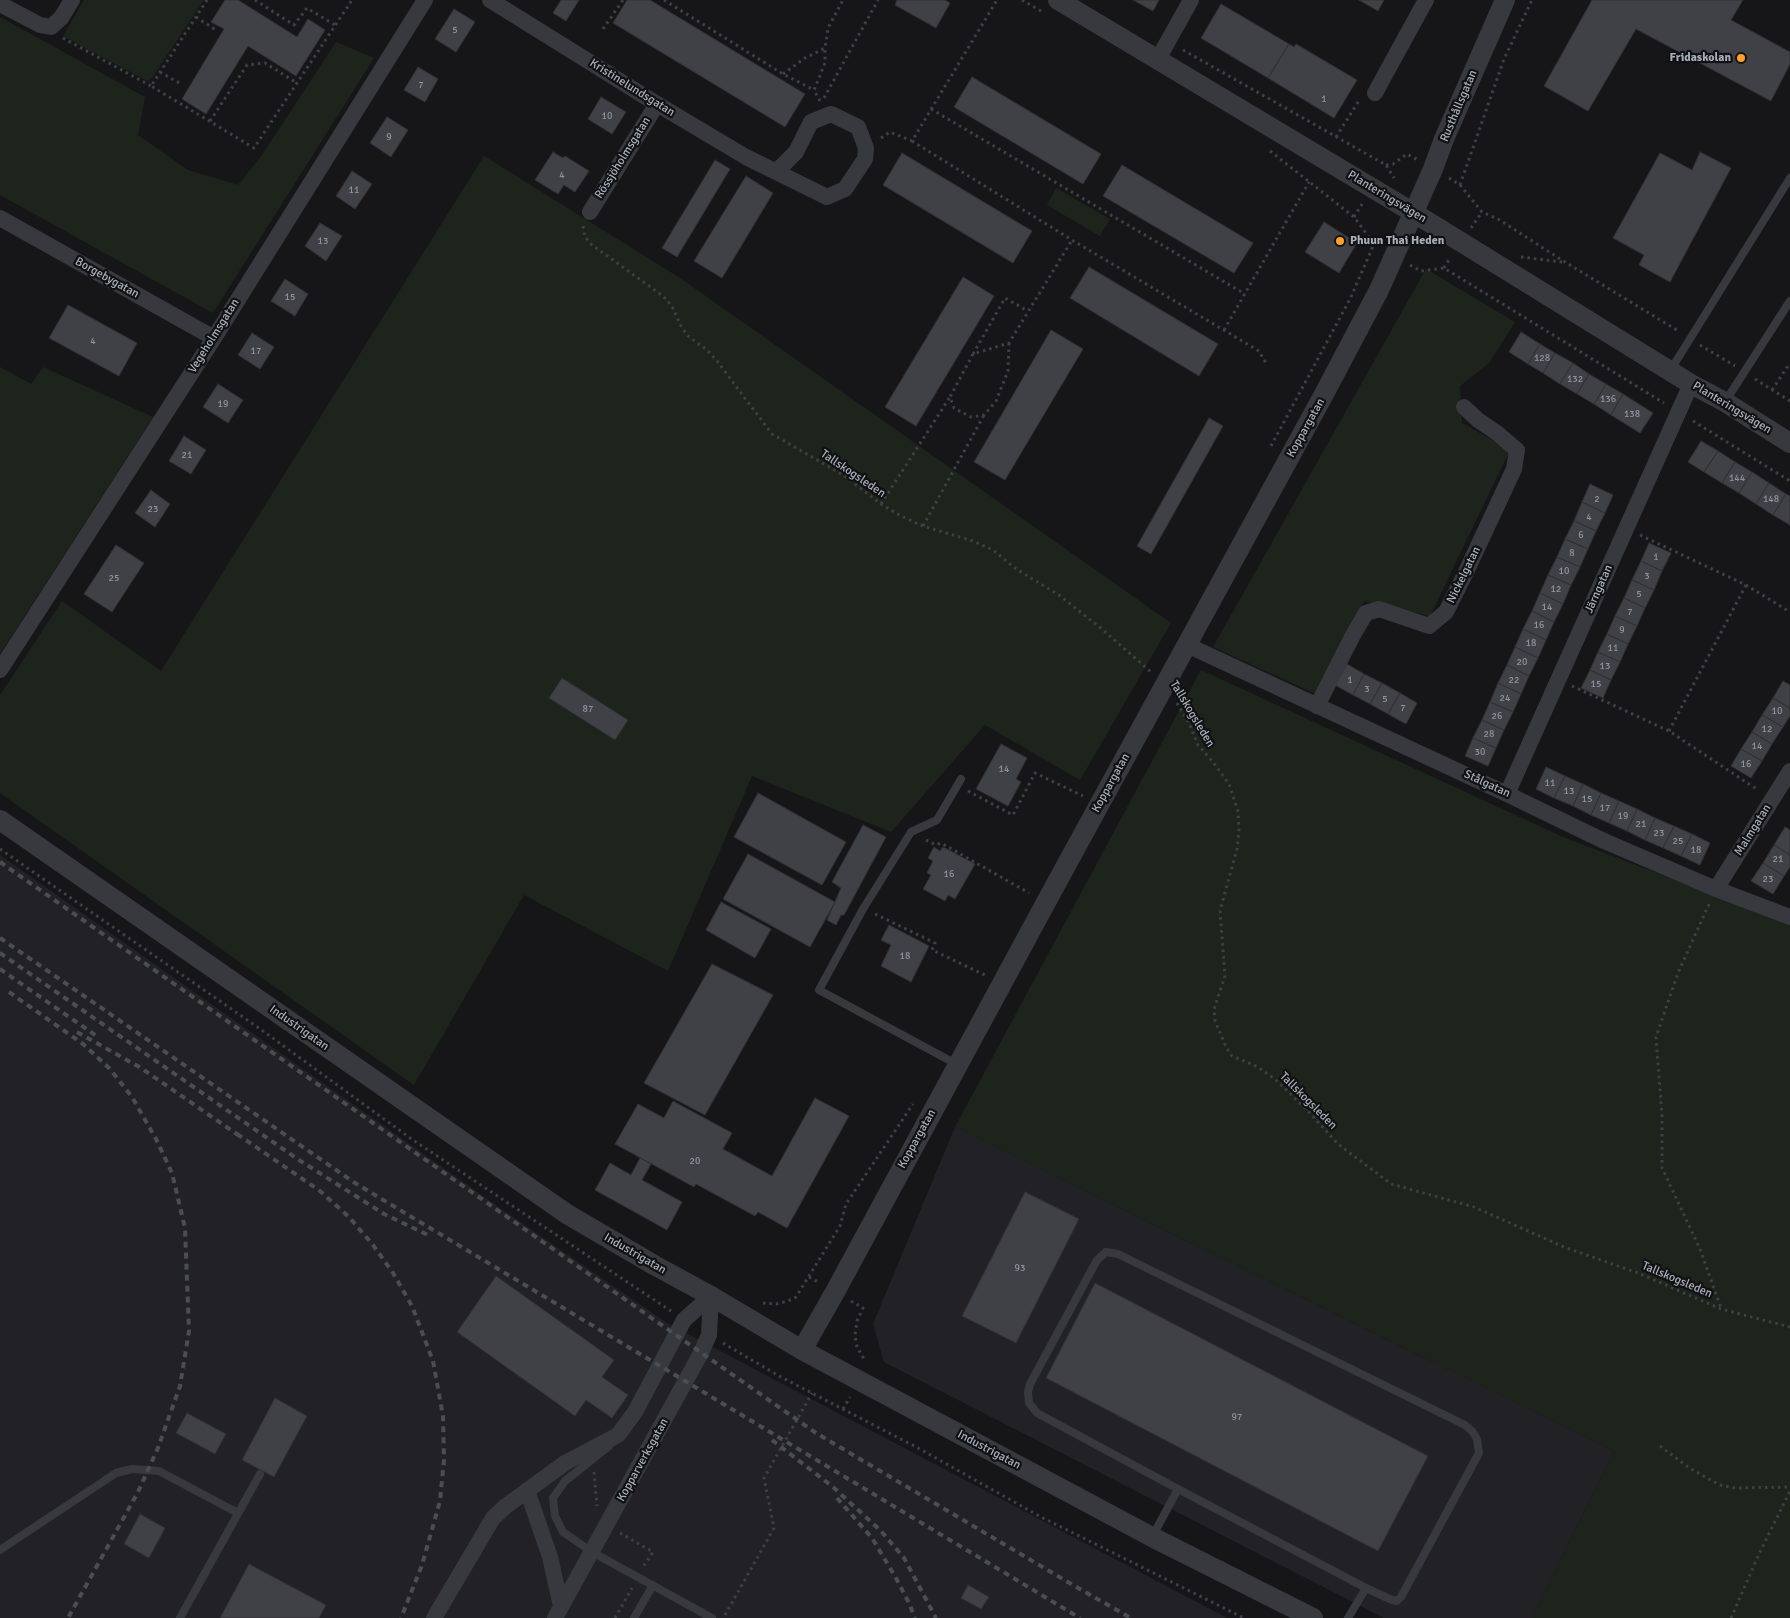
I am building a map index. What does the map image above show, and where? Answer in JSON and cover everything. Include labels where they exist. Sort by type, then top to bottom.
[{"type":"street","points":[[0,4],[40,26],[51,27],[61,18],[72,0]]},
{"type":"street","name":"Vegeholmsgatan","points":[[0,670],[214,338],[425,0]]},
{"type":"street","name":"Kristinelundsgatan","points":[[490,0],[656,104],[746,157],[828,197],[846,189],[865,159],[866,148]]},
{"type":"street","name":"Planteringsvägen","points":[[1058,0],[1414,213],[1790,443]]},
{"type":"street","points":[[1158,59],[1191,0]]},
{"type":"street","points":[[1375,93],[1426,0]]},
{"type":"street","name":"Rusthållsgatan","points":[[1414,213],[1444,140],[1507,2]]},
{"type":"street","name":"Rössjöholmsgatan","points":[[590,212],[656,104]]},
{"type":"street","points":[[777,171],[796,152],[811,122],[831,114],[858,127],[866,148]]},
{"type":"street","name":"Koppargatan","points":[[802,1350],[958,1065],[1154,679],[1187,645],[1379,290],[1414,213]]},
{"type":"street","name":"Borgebygatan","points":[[0,218],[214,338]]},
{"type":"street","name":"Järngatan","points":[[1507,794],[1691,384]]},
{"type":"street","name":"Nickelgatan","points":[[1317,706],[1366,613],[1379,609],[1429,626],[1446,612],[1466,572],[1514,469],[1517,450],[1464,407]]},
{"type":"street","name":"Stålgatan","points":[[1187,645],[1604,841],[1716,890],[1790,917]]},
{"type":"street","name":"Malmgatan","points":[[1716,890],[1790,771]]},
{"type":"street","name":"Industrigatan","points":[[0,820],[567,1214],[802,1350],[1152,1537],[1313,1618]]},
{"type":"street","points":[[434,1618],[493,1518],[506,1506],[565,1463],[618,1435],[635,1412],[684,1320],[710,1296]]},
{"type":"street","name":"Kopparverksgatan","points":[[558,1612],[701,1353],[709,1335],[710,1296]]},
{"type":"street","points":[[527,1490],[550,1557],[558,1612]]},
{"type":"lane","points":[[1670,371],[1790,178]]},
{"type":"lane","points":[[1725,402],[1790,301]]},
{"type":"lane","points":[[958,1065],[819,990],[863,909],[911,832],[937,820],[959,782]]},
{"type":"lane","points":[[1106,1252],[1118,1254],[1465,1425],[1472,1431],[1477,1439],[1478,1452],[1402,1597],[1397,1601],[1392,1600],[1366,1588],[1178,1490],[1037,1413],[1029,1403],[1028,1392],[1030,1384],[1096,1260],[1106,1252]]},
{"type":"lane","points":[[618,1435],[607,1449],[565,1481],[554,1498],[555,1516],[563,1532],[592,1552],[712,1618]]},
{"type":"lane","points":[[0,1550],[116,1473],[132,1469],[159,1471],[238,1512]]},
{"type":"lane","points":[[180,1618],[260,1474]]},
{"type":"lane","points":[[1152,1537],[1178,1490]]},
{"type":"lane","points":[[634,1618],[653,1585]]},
{"type":"lane","points":[[1348,1618],[1366,1588]]},
{"type":"path","points":[[151,86],[207,0]]},
{"type":"path","points":[[255,0],[294,25],[306,8],[335,25]]},
{"type":"path","points":[[51,27],[55,34],[151,86],[254,148],[352,0]]},
{"type":"path","points":[[603,29],[623,0]]},
{"type":"path","points":[[664,0],[783,74],[814,90],[821,103]]},
{"type":"path","points":[[814,90],[825,63],[828,28],[844,0]]},
{"type":"path","points":[[811,122],[878,0]]},
{"type":"path","points":[[912,141],[997,0]]},
{"type":"path","points":[[1460,185],[1504,60],[1532,0]]},
{"type":"path","points":[[196,17],[216,30]]},
{"type":"path","points":[[1168,41],[1386,165],[1393,164],[1407,154],[1460,185],[1482,212],[1498,218],[1565,262]]},
{"type":"path","points":[[783,74],[805,58],[825,48]]},
{"type":"path","points":[[210,122],[248,65],[265,63],[297,83]]},
{"type":"path","points":[[160,72],[181,84]]},
{"type":"path","points":[[1336,137],[1361,96],[1375,93]]},
{"type":"path","points":[[931,108],[1245,294]]},
{"type":"path","points":[[866,148],[890,132],[912,141],[1072,240],[1258,350],[1267,365]]},
{"type":"path","points":[[1224,330],[1310,182]]},
{"type":"path","name":"Tallskogsleden","points":[[590,212],[582,230],[585,237],[592,245],[663,296],[672,306],[688,336],[707,350],[717,361],[772,434],[843,475],[881,504],[901,516],[924,526],[979,543],[993,550],[1016,568],[1059,595],[1104,630],[1154,679],[1189,723],[1198,745],[1213,762],[1228,784],[1238,810],[1239,831],[1237,849],[1220,911],[1225,976],[1214,1009],[1216,1022],[1227,1049],[1232,1056],[1256,1066],[1275,1080],[1307,1110],[1338,1144],[1391,1184],[1474,1207],[1564,1247],[1638,1273],[1721,1309],[1790,1327]]},
{"type":"path","points":[[924,526],[984,415],[996,401],[1008,371],[1009,343],[1072,240]]},
{"type":"path","points":[[1267,455],[1350,299],[1374,244]]},
{"type":"path","points":[[881,504],[950,397],[1005,298],[1028,311]]},
{"type":"path","points":[[973,354],[1009,343]]},
{"type":"path","points":[[1772,390],[1789,366]]},
{"type":"path","points":[[950,397],[954,408],[970,417],[984,415]]},
{"type":"path","points":[[1626,529],[1746,586],[1790,612]]},
{"type":"path","points":[[1669,731],[1746,586]]},
{"type":"path","points":[[1154,679],[1155,663]]},
{"type":"path","points":[[1558,680],[1669,731],[1772,799]]},
{"type":"path","points":[[959,782],[1013,815],[1035,773],[1083,796]]},
{"type":"path","points":[[1079,804],[1088,788]]},
{"type":"path","points":[[911,832],[936,845],[941,843],[1030,893]]},
{"type":"path","points":[[1025,902],[1034,885]]},
{"type":"path","points":[[1716,890],[1678,973],[1656,1037],[1662,1116],[1662,1168],[1700,1249],[1721,1309]]},
{"type":"path","points":[[863,909],[935,943],[932,950],[985,975]]},
{"type":"path","points":[[981,983],[990,967]]},
{"type":"path","points":[[758,1302],[776,1304],[796,1297],[840,1226],[846,1204],[914,1103]]},
{"type":"path","points":[[809,1277],[863,1308],[857,1321],[854,1335],[856,1346],[864,1359],[871,1363]]},
{"type":"path","points":[[723,1618],[774,1528],[764,1478],[812,1393]]},
{"type":"path","points":[[1660,1446],[1708,1480],[1720,1484],[1736,1488],[1790,1489],[1731,1618]]},
{"type":"shaded area","points":[[84,0],[204,0],[149,82],[63,36]]},
{"type":"shaded area","points":[[0,17],[145,97],[138,135],[188,170],[238,185],[262,155],[336,42],[374,58],[213,313],[0,195]]},
{"type":"shaded area","points":[[484,156],[680,278],[1171,623],[1080,780],[985,725],[891,832],[752,776],[668,971],[524,895],[414,1085],[0,793],[0,695],[62,601],[161,671]]},
{"type":"shaded area","points":[[1056,188],[1110,219],[1100,236],[1047,205]]},
{"type":"shaded area","points":[[1426,269],[1515,322],[1489,363],[1460,386],[1462,423],[1510,450],[1430,616],[1364,601],[1316,694],[1213,647]]},
{"type":"shaded area","points":[[0,367],[31,384],[43,367],[153,417],[0,654]]},
{"type":"shaded area","points":[[1201,670],[1563,837],[1790,924],[1790,1618],[1532,1618],[1614,1451],[955,1127]]},
{"type":"shaded area","points":[[0,855],[500,1208],[667,1323],[1227,1618],[0,1618]]},
{"type":"shaded area","points":[[955,1127],[1614,1451],[1532,1618],[1384,1618],[884,1362],[873,1324]]},
{"type":"building","points":[[225,0],[238,0],[297,37],[308,19],[325,30],[296,76],[248,46],[206,114],[182,99],[224,29],[211,22]]},
{"type":"building","points":[[561,0],[579,0],[566,21],[553,13]]},
{"type":"building","points":[[627,0],[650,0],[805,94],[785,127],[613,23]]},
{"type":"building","points":[[897,0],[945,0],[950,3],[936,28],[895,5]]},
{"type":"building","points":[[1133,0],[1159,0],[1153,11]]},
{"type":"building","points":[[1359,0],[1384,0],[1378,11]]},
{"type":"building","name":"Fridaskolan","points":[[1592,0],[1743,0],[1731,20],[1790,52],[1790,64],[1771,101],[1636,29],[1588,111],[1544,86]]},
{"type":"building","points":[[1221,4],[1289,44],[1268,78],[1201,38]]},
{"type":"building","points":[[454,9],[475,22],[456,52],[435,39]]},
{"type":"building","points":[[1289,44],[1294,47],[1296,44],[1357,80],[1334,118],[1268,78]]},
{"type":"building","points":[[418,67],[438,79],[425,102],[404,90]]},
{"type":"building","points":[[972,77],[1101,154],[1083,184],[954,107]]},
{"type":"building","points":[[601,97],[626,112],[612,134],[588,119]]},
{"type":"building","points":[[387,117],[408,130],[391,157],[370,143]]},
{"type":"building","points":[[553,152],[563,158],[565,156],[589,171],[575,192],[564,185],[558,194],[535,180]]},
{"type":"building","points":[[1700,152],[1731,168],[1670,282],[1639,265],[1644,255],[1613,238],[1660,153],[1692,170]]},
{"type":"building","points":[[902,153],[1032,231],[1013,263],[883,185]]},
{"type":"building","points":[[715,160],[730,169],[677,257],[662,248]]},
{"type":"building","points":[[1122,165],[1253,243],[1234,273],[1103,196]]},
{"type":"building","points":[[352,171],[372,184],[355,209],[336,196]]},
{"type":"building","points":[[746,176],[773,193],[722,278],[694,261]]},
{"type":"building","points":[[1324,222],[1357,243],[1339,273],[1305,252]]},
{"type":"building","points":[[320,223],[342,236],[326,261],[305,246]]},
{"type":"building","points":[[1089,267],[1218,344],[1199,376],[1070,298]]},
{"type":"building","points":[[963,277],[994,296],[916,426],[885,407]]},
{"type":"building","points":[[285,279],[308,294],[295,316],[271,301]]},
{"type":"building","points":[[68,305],[137,343],[119,376],[49,338]]},
{"type":"building","points":[[1051,330],[1083,349],[1005,480],[974,462]]},
{"type":"building","points":[[1521,332],[1540,344],[1528,364],[1509,352]]},
{"type":"building","points":[[252,333],[274,347],[260,369],[238,355]]},
{"type":"building","points":[[1540,344],[1555,353],[1543,373],[1528,364]]},
{"type":"building","points":[[1555,353],[1573,363],[1560,384],[1543,373]]},
{"type":"building","points":[[1573,363],[1589,374],[1577,394],[1560,384]]},
{"type":"building","points":[[1589,374],[1606,384],[1594,404],[1577,394]]},
{"type":"building","points":[[218,384],[243,400],[228,423],[203,407]]},
{"type":"building","points":[[1606,384],[1623,394],[1611,415],[1594,404]]},
{"type":"building","points":[[1623,394],[1653,413],[1640,433],[1611,415]]},
{"type":"building","points":[[1209,418],[1223,426],[1151,554],[1137,546]]},
{"type":"building","points":[[184,436],[206,450],[191,474],[169,461]]},
{"type":"building","points":[[1701,441],[1718,451],[1704,472],[1688,462]]},
{"type":"building","points":[[1718,451],[1735,462],[1722,483],[1704,472]]},
{"type":"building","points":[[1735,462],[1752,472],[1739,493],[1722,483]]},
{"type":"building","points":[[1752,472],[1769,483],[1756,504],[1739,493]]},
{"type":"building","points":[[1769,483],[1786,494],[1773,515],[1756,504]]},
{"type":"building","points":[[1590,484],[1613,495],[1605,513],[1582,502]]},
{"type":"building","points":[[151,490],[170,504],[155,527],[135,513]]},
{"type":"building","points":[[1786,494],[1790,496],[1790,525],[1773,515]]},
{"type":"building","points":[[1582,502],[1605,513],[1596,531],[1574,521]]},
{"type":"building","points":[[1574,521],[1596,531],[1588,549],[1565,539]]},
{"type":"building","points":[[1565,539],[1588,549],[1580,567],[1557,557]]},
{"type":"building","points":[[1649,543],[1671,553],[1662,571],[1641,561]]},
{"type":"building","points":[[116,545],[144,563],[112,612],[84,594]]},
{"type":"building","points":[[1557,557],[1580,567],[1571,585],[1548,575]]},
{"type":"building","points":[[1641,561],[1662,571],[1654,590],[1632,580]]},
{"type":"building","points":[[1548,575],[1571,585],[1563,604],[1540,593]]},
{"type":"building","points":[[1632,580],[1654,590],[1645,608],[1624,598]]},
{"type":"building","points":[[1540,593],[1563,604],[1554,622],[1532,611]]},
{"type":"building","points":[[1624,598],[1645,608],[1637,626],[1615,616]]},
{"type":"building","points":[[1532,611],[1554,622],[1546,640],[1523,629]]},
{"type":"building","points":[[1615,616],[1637,626],[1628,644],[1607,634]]},
{"type":"building","points":[[1523,629],[1546,640],[1538,658],[1515,647]]},
{"type":"building","points":[[1607,634],[1628,644],[1620,662],[1598,652]]},
{"type":"building","points":[[1515,647],[1538,658],[1529,676],[1507,665]]},
{"type":"building","points":[[1598,652],[1620,662],[1611,680],[1590,670]]},
{"type":"building","points":[[1347,664],[1364,674],[1353,695],[1335,685]]},
{"type":"building","points":[[1507,665],[1529,676],[1521,694],[1498,683]]},
{"type":"building","points":[[1590,670],[1611,680],[1603,698],[1581,688]]},
{"type":"building","points":[[1364,674],[1382,683],[1370,704],[1353,695]]},
{"type":"building","points":[[562,678],[628,720],[615,740],[549,698]]},
{"type":"building","points":[[1783,681],[1790,685],[1790,708],[1773,698]]},
{"type":"building","points":[[1382,683],[1400,693],[1388,714],[1370,704]]},
{"type":"building","points":[[1498,683],[1521,694],[1513,712],[1490,702]]},
{"type":"building","points":[[1400,693],[1417,703],[1406,724],[1388,714]]},
{"type":"building","points":[[1773,698],[1790,708],[1790,716],[1783,727],[1762,715]]},
{"type":"building","points":[[1490,702],[1513,712],[1504,730],[1482,720]]},
{"type":"building","points":[[1762,715],[1783,727],[1772,744],[1752,732]]},
{"type":"building","points":[[1482,720],[1504,730],[1496,748],[1473,738]]},
{"type":"building","points":[[1752,732],[1772,744],[1762,761],[1741,749]]},
{"type":"building","points":[[1473,738],[1496,748],[1488,766],[1465,756]]},
{"type":"building","points":[[1001,744],[1027,758],[1016,779],[1021,782],[1008,806],[976,789]]},
{"type":"building","points":[[1741,749],[1762,761],[1751,778],[1731,766]]},
{"type":"building","points":[[1546,767],[1565,776],[1554,798],[1536,789]]},
{"type":"building","points":[[1565,776],[1583,784],[1573,806],[1554,798]]},
{"type":"building","points":[[1583,784],[1601,793],[1591,815],[1573,806]]},
{"type":"building","points":[[758,793],[846,842],[822,885],[734,837]]},
{"type":"building","points":[[1601,793],[1619,801],[1609,823],[1591,815]]},
{"type":"building","points":[[1619,801],[1637,809],[1627,831],[1609,823]]},
{"type":"building","points":[[1637,809],[1655,818],[1645,840],[1627,831]]},
{"type":"building","points":[[1655,818],[1674,826],[1663,848],[1645,840]]},
{"type":"building","points":[[863,825],[886,837],[844,915],[841,915],[836,925],[827,920],[841,888],[832,882]]},
{"type":"building","points":[[1674,826],[1692,834],[1681,856],[1663,848]]},
{"type":"building","points":[[1785,827],[1790,830],[1790,855],[1774,845]]},
{"type":"building","points":[[1692,834],[1710,843],[1700,865],[1681,856]]},
{"type":"building","points":[[1774,845],[1790,855],[1790,867],[1784,876],[1763,863]]},
{"type":"building","points":[[934,847],[940,851],[943,847],[975,864],[955,899],[948,895],[945,901],[923,889],[931,875],[927,873],[933,861],[928,858]]},
{"type":"building","points":[[748,854],[835,902],[810,947],[723,899]]},
{"type":"building","points":[[1763,863],[1784,876],[1773,894],[1751,881]]},
{"type":"building","points":[[721,902],[771,929],[755,958],[706,930]]},
{"type":"building","points":[[889,925],[929,946],[911,982],[881,966],[891,945],[881,940]]},
{"type":"building","points":[[712,964],[773,995],[705,1115],[644,1083]]},
{"type":"building","points":[[815,1098],[849,1116],[787,1228],[758,1212],[755,1216],[696,1184],[694,1187],[615,1144],[638,1104],[664,1118],[673,1101],[732,1133],[723,1149],[772,1176]]},
{"type":"building","points":[[640,1158],[651,1164],[642,1180],[682,1202],[667,1230],[595,1190],[610,1163],[631,1175]]},
{"type":"building","points":[[1025,1192],[1079,1219],[1016,1343],[962,1316]]},
{"type":"building","points":[[496,1276],[614,1360],[602,1377],[628,1395],[612,1418],[586,1400],[575,1416],[457,1332]]},
{"type":"building","points":[[1095,1283],[1428,1456],[1378,1551],[1046,1378]]},
{"type":"building","points":[[275,1398],[307,1416],[274,1477],[242,1460]]},
{"type":"building","points":[[187,1413],[226,1434],[215,1454],[176,1433]]},
{"type":"building","points":[[140,1514],[165,1528],[149,1558],[124,1544]]},
{"type":"building","points":[[249,1564],[326,1605],[319,1618],[220,1618]]},
{"type":"building","points":[[968,1585],[989,1597],[981,1609],[961,1598]]},
{"type":"railway","points":[[0,862],[816,1433],[1131,1618]]},
{"type":"railway","points":[[0,938],[355,1183],[1080,1618]]},
{"type":"railway","points":[[0,953],[299,1160],[384,1214],[430,1236]]},
{"type":"railway","points":[[0,969],[98,1037]]},
{"type":"railway","points":[[9,992],[83,1044],[110,1069],[132,1097],[156,1139],[172,1173],[185,1228],[189,1331],[180,1386],[158,1448],[138,1492],[68,1618]]},
{"type":"railway","points":[[77,1032],[141,1068],[241,1137]]},
{"type":"railway","points":[[237,1134],[320,1191],[349,1217],[373,1245],[393,1273],[412,1306],[433,1361],[443,1416],[444,1460],[440,1501],[422,1565],[401,1618]]},
{"type":"railway","points":[[772,1440],[833,1487],[881,1531],[904,1558],[936,1618]]},
{"type":"railway","points":[[837,1498],[872,1538],[896,1578],[915,1618]]},
{"type":"place","name":"Fridaskolan","points":[[1741,58]]},
{"type":"place","name":"Phuun Thai Heden","points":[[1340,241]]}]
